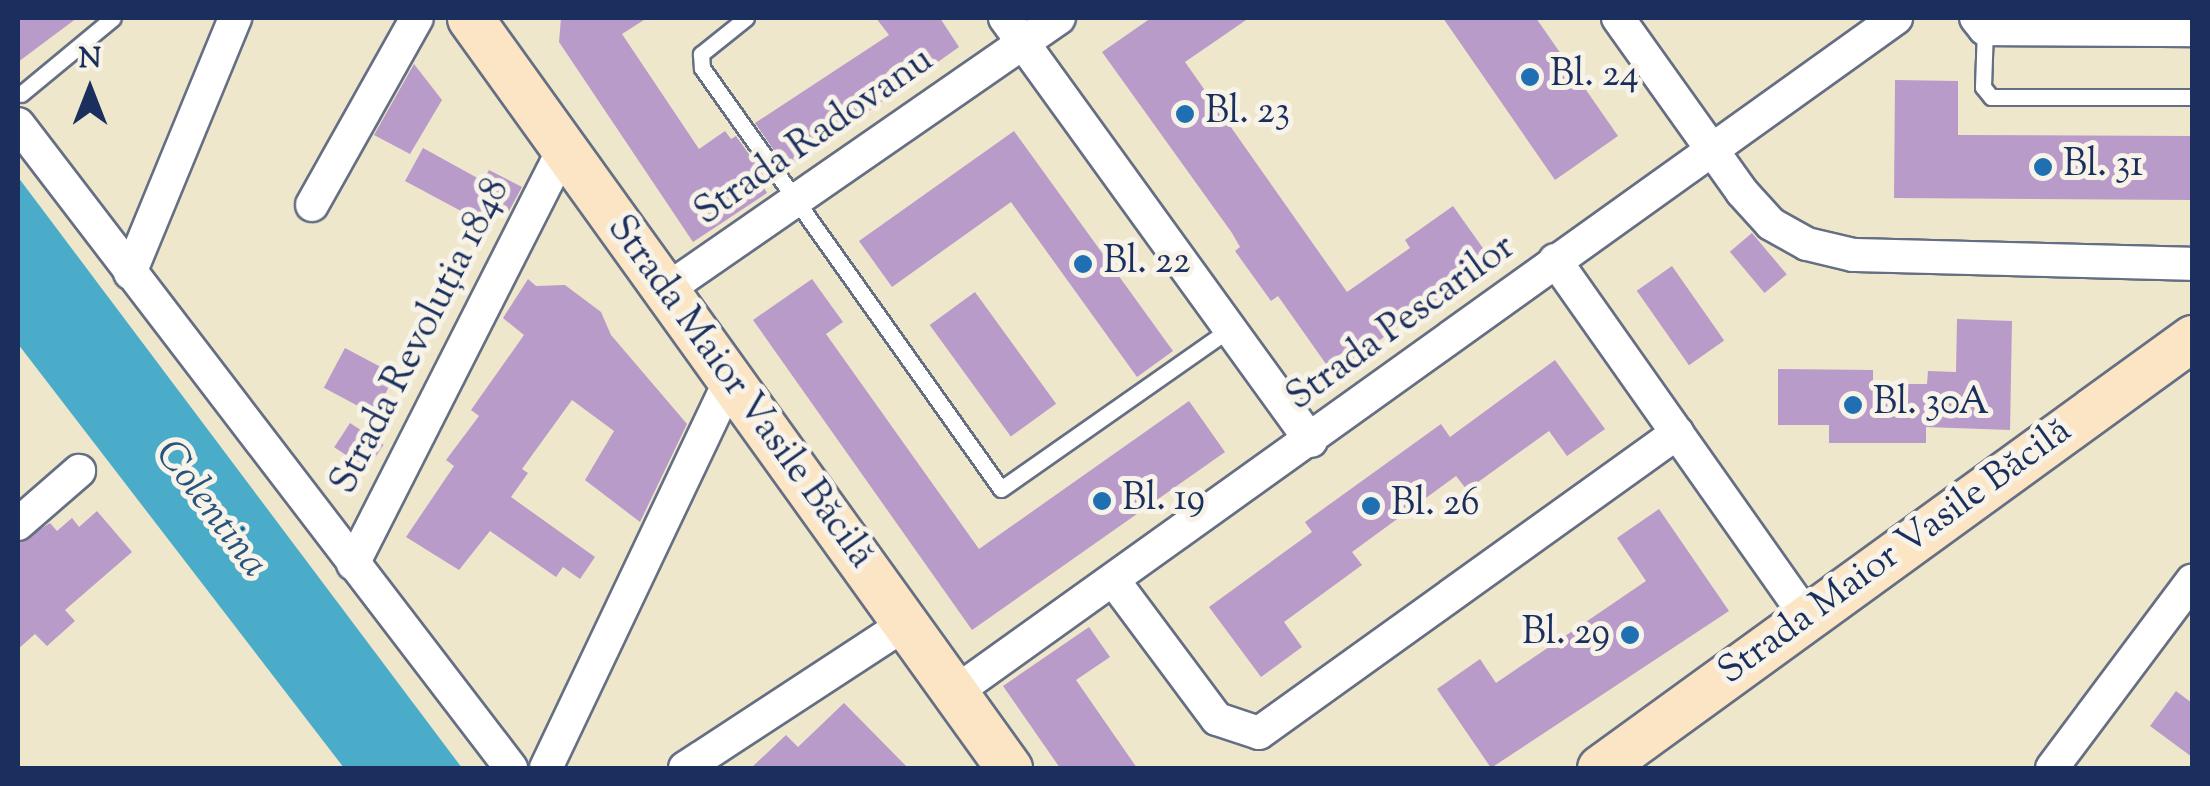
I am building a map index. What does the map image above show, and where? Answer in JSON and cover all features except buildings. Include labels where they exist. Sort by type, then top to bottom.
[{"type":"street","points":[[130,273],[235,18]]},
{"type":"street","points":[[312,205],[417,18]]},
{"type":"street","name":"Strada Maior Vasile Băcilă","points":[[470,18],[1009,768]]},
{"type":"street","name":"Strada Radovanu","points":[[666,290],[796,199],[1014,30],[1059,18]]},
{"type":"street","points":[[1618,18],[1710,147],[1772,224],[1808,244],[1853,255],[2192,264]]},
{"type":"street","name":"Strada Pescarilor","points":[[954,693],[1311,441],[1710,147],[1896,18]]},
{"type":"street","points":[[1980,24],[2192,30]]},
{"type":"street","points":[[1014,30],[1311,441]]},
{"type":"street","points":[[19,109],[130,273],[511,768]]},
{"type":"street","name":"Strada Revoluția 1848","points":[[353,564],[564,148]]},
{"type":"street","points":[[1555,260],[1807,617]]},
{"type":"street","name":"Strada Maior Vasile Băcilă","points":[[1600,768],[2192,338]]},
{"type":"street","points":[[546,768],[730,380]]},
{"type":"street","points":[[1114,581],[1216,719],[1259,733],[1677,434]]},
{"type":"street","points":[[18,524],[79,471]]},
{"type":"street","points":[[2052,768],[2192,581]]},
{"type":"street","points":[[685,768],[905,624]]},
{"type":"lane","points":[[19,109],[113,18]]},
{"type":"lane","points":[[746,18],[700,54],[702,68],[1002,490],[1228,330]]},
{"type":"lane","points":[[1980,24],[1983,88],[1990,97],[2192,97]]},
{"type":"water","name":"Colentina","points":[[18,177],[462,768],[344,768],[18,344]]},
{"type":"place","name":"Bl. 24","points":[[1530,77]]},
{"type":"place","name":"Bl. 23","points":[[1185,114]]},
{"type":"place","name":"Bl. 31","points":[[2043,167]]},
{"type":"place","name":"Bl. 22","points":[[1083,264]]},
{"type":"place","name":"Bl. 30A","points":[[1853,405]]},
{"type":"place","name":"Bl. 19","points":[[1102,501]]},
{"type":"place","name":"Bl. 26","points":[[1371,506]]},
{"type":"place","name":"Bl. 29","points":[[1630,635]]}]
